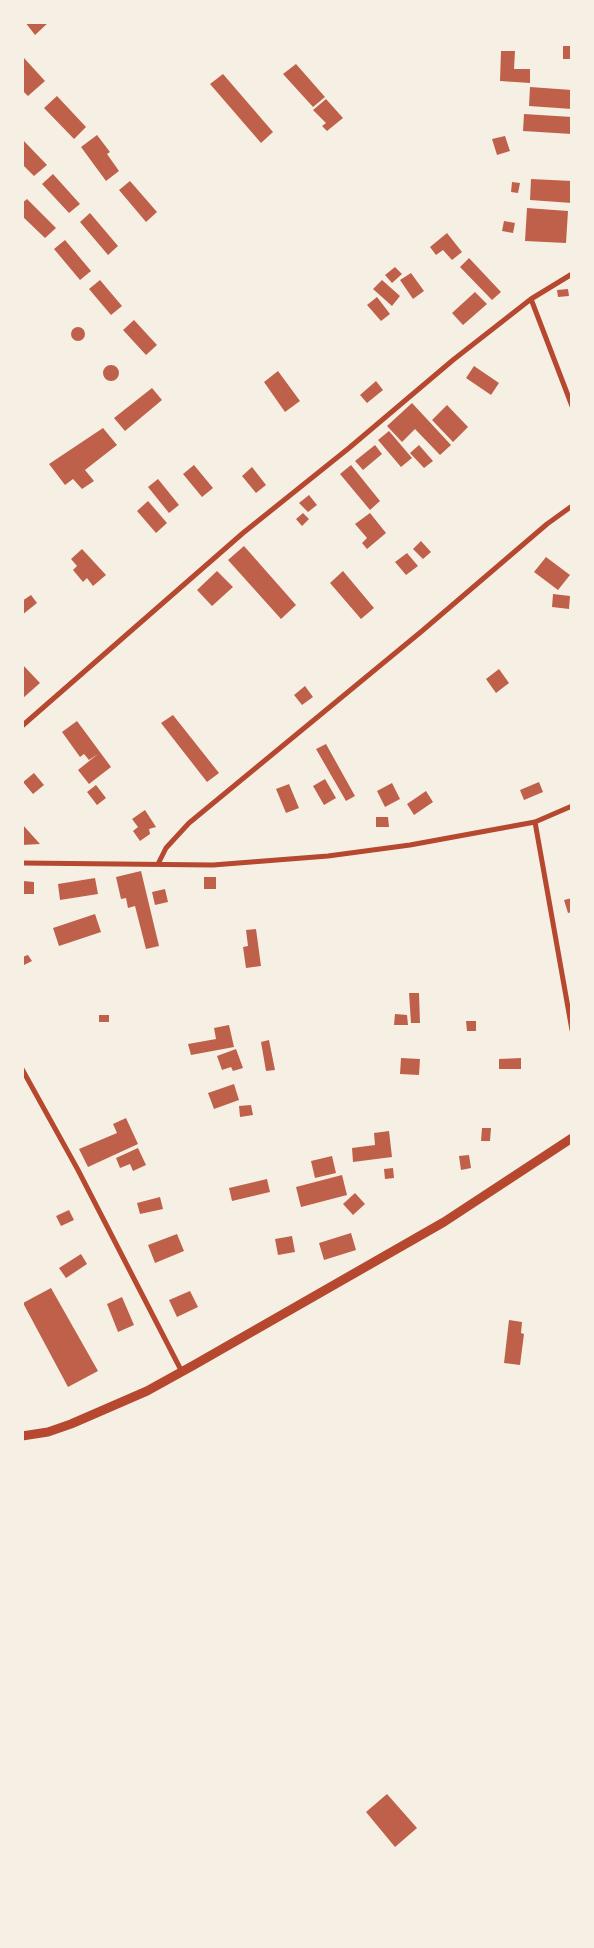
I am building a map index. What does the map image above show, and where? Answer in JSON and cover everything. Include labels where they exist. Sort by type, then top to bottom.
[{"type":"street","points":[[22,726],[243,533],[356,443],[453,360],[531,300],[572,274]]},
{"type":"street","points":[[531,300],[572,406]]},
{"type":"street","points":[[158,864],[166,848],[189,823],[429,625],[547,524],[572,506]]},
{"type":"street","points":[[22,863],[244,864],[328,856],[410,845],[535,822],[572,806]]},
{"type":"street","points":[[535,822],[572,1030]]},
{"type":"street","points":[[22,1069],[82,1178],[182,1372]]},
{"type":"street","points":[[22,1436],[48,1432],[71,1424],[146,1391],[182,1372],[444,1222],[572,1138]]},
{"type":"building","points":[[25,22],[49,22],[35,35]]},
{"type":"building","points":[[563,46],[572,46],[572,59],[563,59]]},
{"type":"building","points":[[501,51],[515,51],[514,69],[530,69],[530,83],[500,81]]},
{"type":"building","points":[[24,58],[45,81],[28,96],[22,90]]},
{"type":"building","points":[[296,64],[325,97],[313,107],[283,74]]},
{"type":"building","points":[[223,74],[273,132],[261,143],[210,84]]},
{"type":"building","points":[[530,87],[572,90],[572,109],[529,106]]},
{"type":"building","points":[[57,96],[86,127],[74,139],[44,108]]},
{"type":"building","points":[[326,99],[343,118],[327,131],[322,126],[326,123],[313,110]]},
{"type":"building","points":[[524,114],[572,117],[572,134],[523,131]]},
{"type":"building","points":[[97,135],[110,152],[107,154],[119,171],[106,181],[81,147]]},
{"type":"building","points":[[505,136],[510,151],[497,155],[492,139]]},
{"type":"building","points":[[22,139],[47,165],[34,176],[22,164]]},
{"type":"building","points":[[53,174],[80,204],[69,213],[42,184]]},
{"type":"building","points":[[531,179],[572,181],[572,203],[530,200]]},
{"type":"building","points":[[130,181],[157,212],[146,222],[119,190]]},
{"type":"building","points":[[512,182],[520,183],[518,193],[511,192]]},
{"type":"building","points":[[27,199],[56,228],[45,238],[22,216],[22,203]]},
{"type":"building","points":[[527,208],[568,211],[566,243],[525,241]]},
{"type":"building","points":[[90,213],[118,246],[108,255],[80,222]]},
{"type":"building","points":[[504,221],[515,223],[513,233],[502,231]]},
{"type":"building","points":[[447,233],[462,252],[452,260],[443,250],[436,255],[430,247]]},
{"type":"building","points":[[65,240],[91,271],[80,280],[54,249]]},
{"type":"building","points":[[469,258],[501,292],[492,300],[460,267]]},
{"type":"building","points":[[395,267],[402,274],[392,283],[385,275]]},
{"type":"building","points":[[411,273],[424,291],[413,299],[400,280]]},
{"type":"building","points":[[100,280],[122,306],[111,315],[89,289]]},
{"type":"building","points":[[382,280],[400,296],[392,306],[373,289]]},
{"type":"building","points":[[568,289],[569,296],[558,297],[557,290]]},
{"type":"building","points":[[475,292],[487,304],[463,325],[452,313]]},
{"type":"building","points":[[377,297],[390,314],[381,321],[367,305]]},
{"type":"building","points":[[134,320],[157,345],[146,355],[123,330]]},
{"type":"building","points":[[75,327],[81,327],[85,334],[81,341],[75,341],[71,337],[71,331]]},
{"type":"building","points":[[111,365],[119,373],[111,381],[103,373]]},
{"type":"building","points":[[474,366],[499,383],[491,395],[466,378]]},
{"type":"building","points":[[278,371],[300,401],[285,412],[264,382]]},
{"type":"building","points":[[376,381],[383,390],[367,403],[360,395]]},
{"type":"building","points":[[152,388],[162,400],[125,431],[114,418]]},
{"type":"building","points":[[412,403],[451,445],[440,455],[415,429],[402,442],[387,426]]},
{"type":"building","points":[[447,405],[468,427],[453,442],[432,420]]},
{"type":"building","points":[[103,428],[117,445],[85,470],[94,481],[82,489],[73,479],[65,485],[49,464]]},
{"type":"building","points":[[389,431],[412,458],[401,467],[378,440]]},
{"type":"building","points":[[375,445],[382,454],[363,470],[355,461]]},
{"type":"building","points":[[419,445],[433,461],[424,468],[410,453]]},
{"type":"building","points":[[194,465],[213,488],[202,497],[183,474]]},
{"type":"building","points":[[351,465],[380,501],[370,510],[340,474]]},
{"type":"building","points":[[252,467],[266,485],[256,493],[242,476]]},
{"type":"building","points":[[158,479],[179,505],[169,513],[148,487]]},
{"type":"building","points":[[309,495],[317,505],[308,512],[299,503]]},
{"type":"building","points":[[148,501],[167,523],[156,533],[137,511]]},
{"type":"building","points":[[303,513],[309,519],[302,526],[296,519]]},
{"type":"building","points":[[370,513],[386,533],[367,549],[362,543],[367,538],[355,524]]},
{"type":"building","points":[[421,541],[431,552],[423,559],[413,549]]},
{"type":"building","points":[[244,546],[296,605],[281,619],[228,560]]},
{"type":"building","points":[[82,549],[106,575],[93,586],[87,578],[83,582],[73,570],[77,566],[71,559]]},
{"type":"building","points":[[407,553],[418,566],[406,575],[395,562]]},
{"type":"building","points":[[546,557],[570,575],[558,590],[534,572]]},
{"type":"building","points":[[217,571],[233,587],[212,606],[197,590]]},
{"type":"building","points":[[343,571],[374,608],[361,619],[330,583]]},
{"type":"building","points":[[553,594],[570,596],[569,609],[552,607]]},
{"type":"building","points":[[31,595],[37,603],[22,615],[22,601]]},
{"type":"building","points":[[22,664],[40,683],[22,699]]},
{"type":"building","points":[[499,669],[509,683],[496,693],[486,679]]},
{"type":"building","points":[[305,686],[313,697],[302,705],[294,695]]},
{"type":"building","points":[[173,715],[219,773],[207,782],[161,723]]},
{"type":"building","points":[[77,721],[111,767],[89,784],[78,770],[98,754],[89,760],[84,754],[80,757],[62,732]]},
{"type":"building","points":[[326,744],[355,796],[346,801],[316,749]]},
{"type":"building","points":[[34,773],[44,785],[33,794],[23,782]]},
{"type":"building","points":[[325,779],[336,798],[324,805],[313,786]]},
{"type":"building","points":[[539,782],[543,792],[524,800],[520,790]]},
{"type":"building","points":[[392,783],[400,799],[385,807],[377,791]]},
{"type":"building","points":[[289,784],[299,808],[286,813],[276,789]]},
{"type":"building","points":[[96,785],[106,798],[97,805],[87,792]]},
{"type":"building","points":[[426,791],[433,802],[414,815],[407,804]]},
{"type":"building","points":[[145,810],[156,827],[149,829],[150,834],[140,841],[133,831],[138,827],[132,819]]},
{"type":"building","points":[[376,817],[388,817],[389,827],[376,827]]},
{"type":"building","points":[[22,824],[40,844],[22,845]]},
{"type":"building","points":[[141,871],[159,946],[146,949],[135,906],[128,908],[126,898],[121,899],[116,877]]},
{"type":"building","points":[[204,877],[216,877],[216,889],[204,889]]},
{"type":"building","points":[[95,878],[98,894],[60,900],[58,884]]},
{"type":"building","points":[[23,881],[34,882],[34,894],[23,894]]},
{"type":"building","points":[[165,889],[168,902],[155,905],[152,892]]},
{"type":"building","points":[[572,898],[572,912],[568,913],[564,900]]},
{"type":"building","points":[[95,914],[101,932],[59,946],[53,928]]},
{"type":"building","points":[[256,929],[261,966],[246,968],[243,947],[248,946],[246,930]]},
{"type":"building","points":[[28,955],[32,961],[22,966],[22,957]]},
{"type":"building","points":[[409,993],[419,993],[420,1023],[411,1023]]},
{"type":"building","points":[[395,1014],[407,1015],[408,1025],[394,1025]]},
{"type":"building","points":[[99,1015],[109,1015],[109,1022],[99,1022]]},
{"type":"building","points":[[466,1021],[476,1021],[476,1031],[467,1031]]},
{"type":"building","points":[[229,1025],[234,1047],[191,1055],[188,1044],[216,1039],[214,1028]]},
{"type":"building","points":[[269,1040],[275,1070],[266,1071],[261,1042]]},
{"type":"building","points":[[236,1049],[243,1068],[233,1071],[231,1067],[222,1070],[217,1056]]},
{"type":"building","points":[[401,1058],[420,1059],[419,1075],[400,1074]]},
{"type":"building","points":[[521,1058],[521,1069],[499,1069],[499,1059]]},
{"type":"building","points":[[234,1084],[239,1100],[214,1109],[208,1093]]},
{"type":"building","points":[[251,1105],[253,1115],[240,1117],[239,1106]]},
{"type":"building","points":[[126,1118],[138,1144],[88,1167],[79,1149],[117,1133],[113,1124]]},
{"type":"building","points":[[482,1128],[491,1128],[490,1141],[481,1141]]},
{"type":"building","points":[[389,1131],[392,1157],[353,1162],[352,1148],[375,1145],[374,1133]]},
{"type":"building","points":[[138,1148],[146,1165],[133,1171],[130,1164],[120,1168],[116,1158]]},
{"type":"building","points":[[469,1155],[471,1168],[461,1170],[459,1156]]},
{"type":"building","points":[[332,1156],[336,1173],[315,1178],[311,1161]]},
{"type":"building","points":[[393,1168],[394,1178],[385,1179],[384,1169]]},
{"type":"building","points":[[342,1175],[347,1195],[301,1207],[296,1187]]},
{"type":"building","points":[[267,1179],[270,1192],[232,1201],[229,1188]]},
{"type":"building","points":[[355,1193],[365,1204],[353,1215],[343,1204]]},
{"type":"building","points":[[160,1197],[163,1209],[140,1214],[137,1203]]},
{"type":"building","points":[[69,1210],[74,1220],[61,1226],[56,1216]]},
{"type":"building","points":[[351,1233],[356,1250],[324,1260],[319,1243]]},
{"type":"building","points":[[177,1234],[184,1251],[155,1263],[148,1245]]},
{"type":"building","points":[[292,1236],[295,1252],[278,1255],[275,1239]]},
{"type":"building","points":[[81,1254],[87,1264],[66,1278],[59,1268]]},
{"type":"building","points":[[51,1288],[98,1371],[68,1387],[23,1303]]},
{"type":"building","points":[[190,1291],[198,1307],[177,1317],[169,1300]]},
{"type":"building","points":[[122,1297],[134,1325],[118,1332],[107,1304]]},
{"type":"building","points":[[509,1320],[522,1322],[521,1333],[524,1334],[520,1365],[504,1363]]},
{"type":"building","points":[[387,1794],[417,1828],[395,1847],[366,1812]]}]
